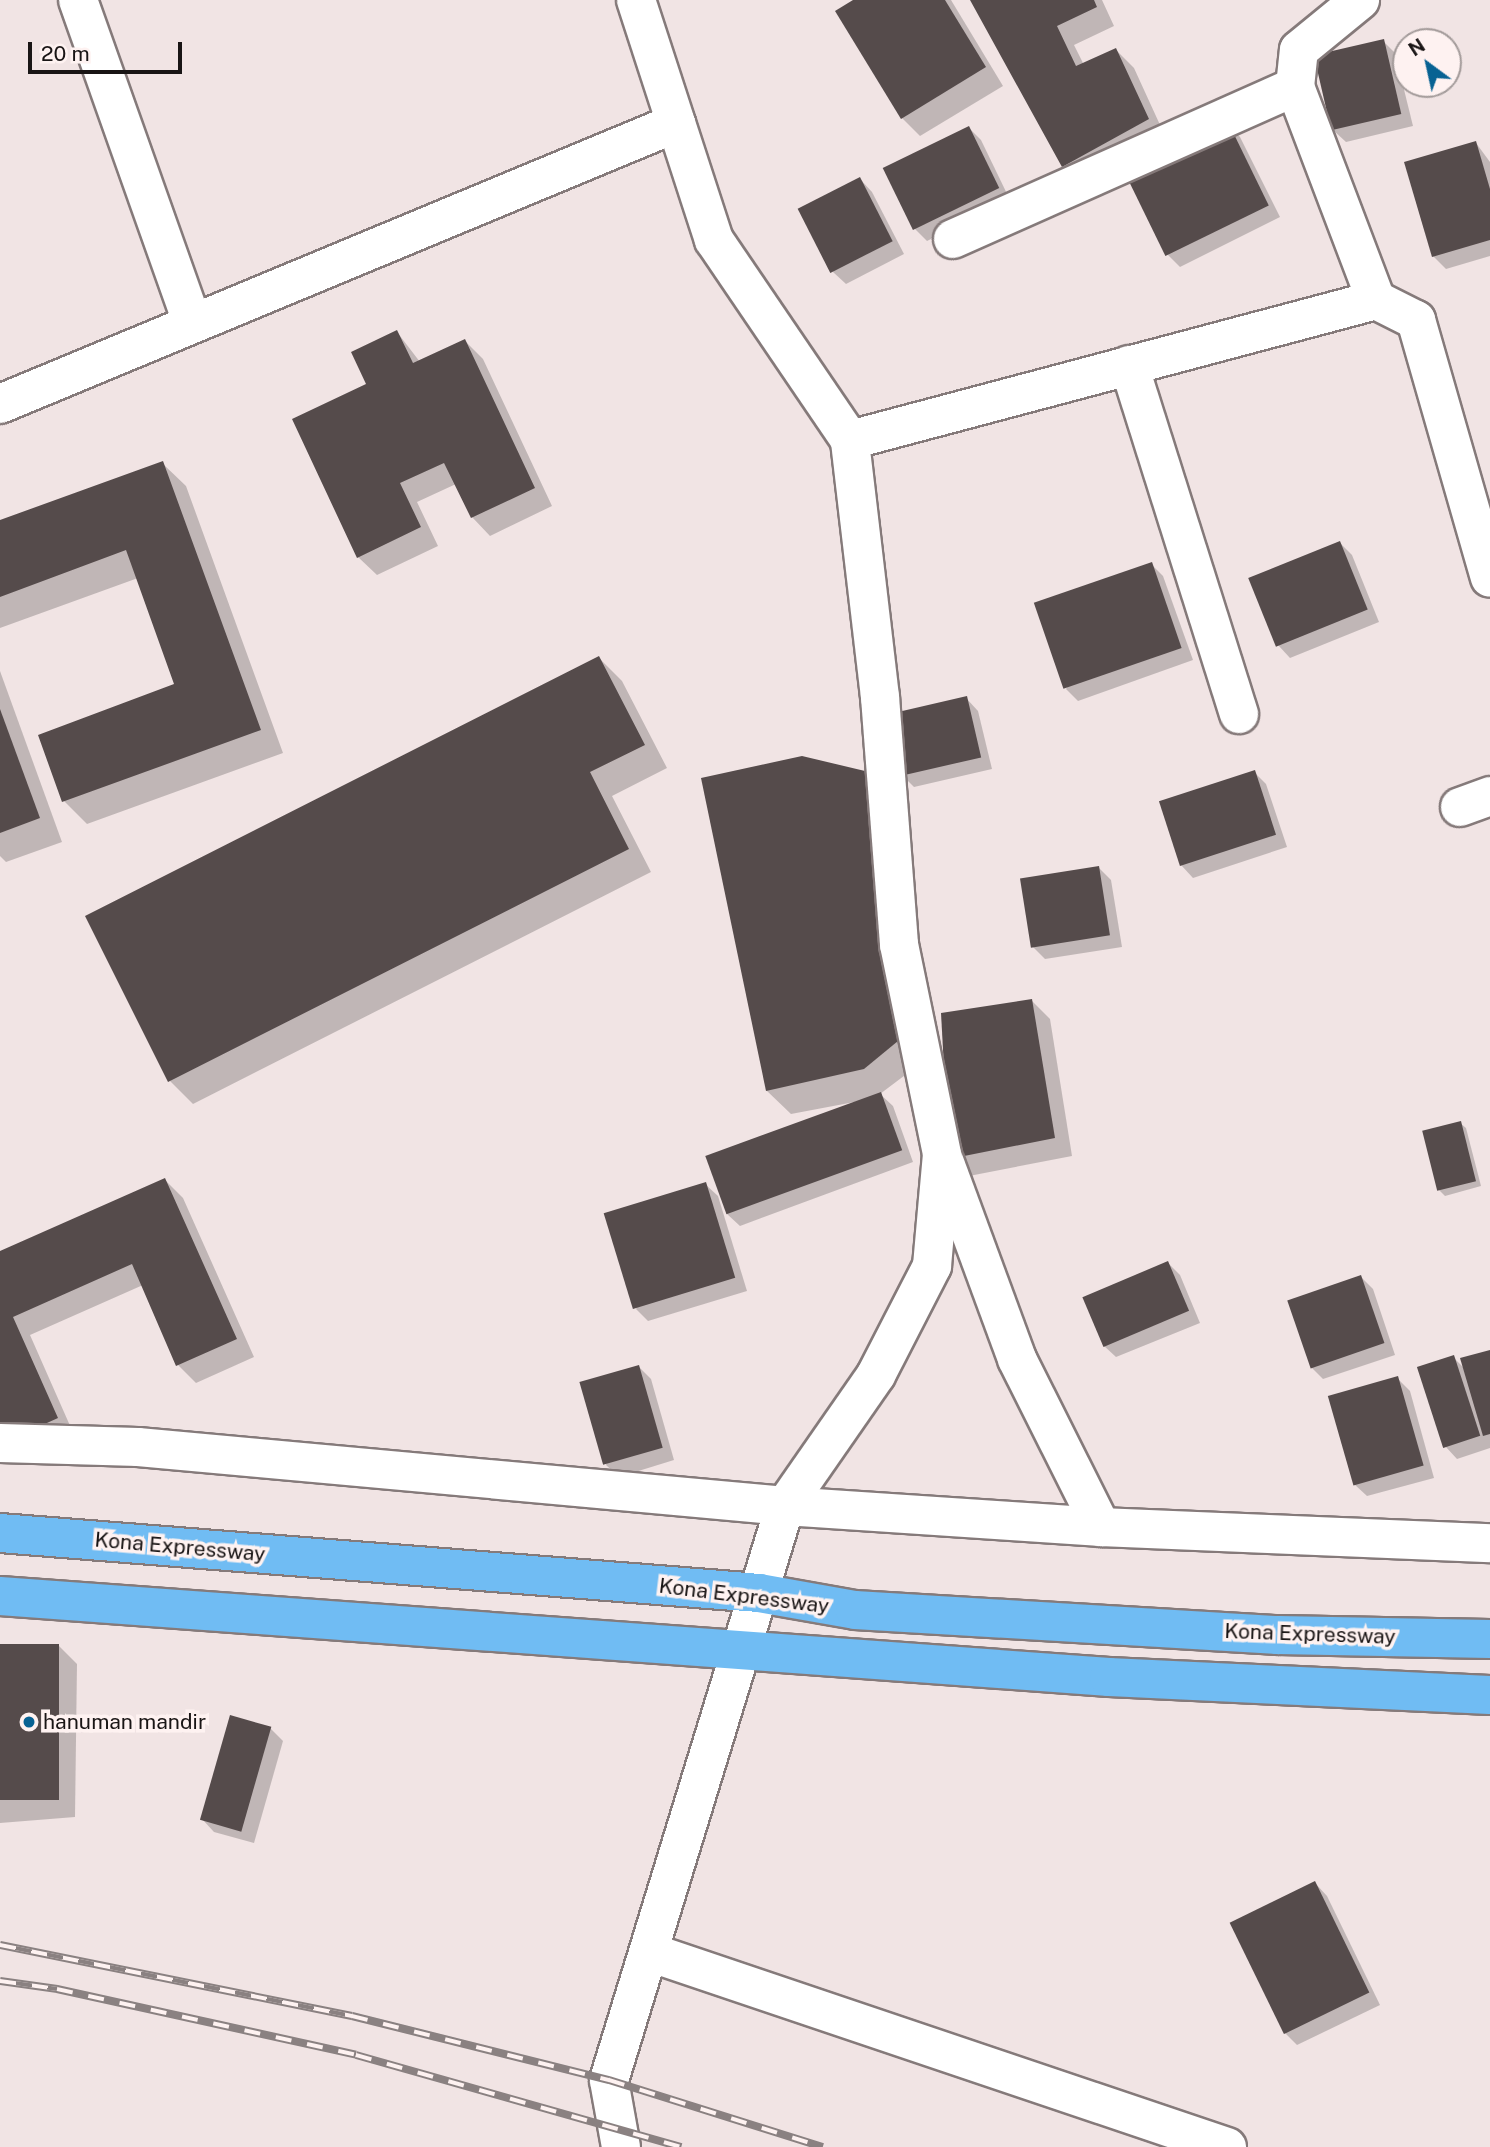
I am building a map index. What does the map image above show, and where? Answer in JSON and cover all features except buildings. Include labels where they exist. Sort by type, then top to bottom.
[{"type":"highway","name":"Kona Expressway","points":[[0,1533],[759,1594],[869,1611],[1278,1635],[1490,1639]]},
{"type":"highway","points":[[0,1596],[1109,1677],[1490,1695]]},
{"type":"street","points":[[78,0],[192,322]]},
{"type":"street","points":[[636,0],[714,240],[850,440],[880,697],[899,944],[942,1154],[1017,1359],[1101,1527]]},
{"type":"street","points":[[1360,0],[1299,50],[1295,87],[1376,300]]},
{"type":"street","points":[[953,239],[1295,87]]},
{"type":"street","points":[[0,404],[676,122]]},
{"type":"street","points":[[850,440],[1376,300],[1416,320],[1490,578]]},
{"type":"street","points":[[1129,365],[1239,714]]},
{"type":"street","points":[[621,2147],[609,2080],[785,1506],[877,1375],[932,1266],[942,1154]]},
{"type":"street","points":[[0,1443],[138,1447],[785,1506],[1101,1527],[1490,1543]]},
{"type":"street","points":[[649,1952],[1227,2147]]},
{"type":"railway","points":[[0,1945],[352,2016],[609,2080],[823,2147]]},
{"type":"railway","points":[[0,1981],[57,1989],[356,2055],[681,2147]]},
{"type":"place","name":"hanuman mandir","points":[[29,1722]]}]
